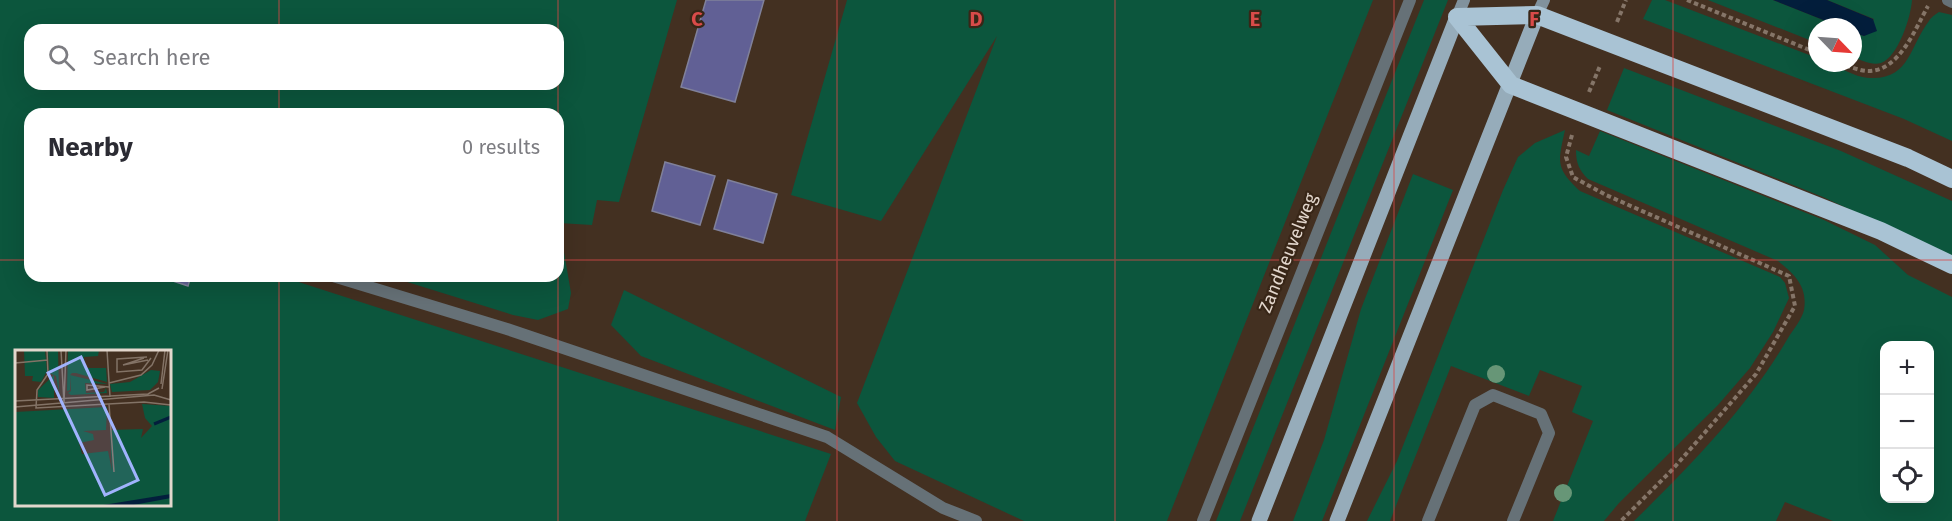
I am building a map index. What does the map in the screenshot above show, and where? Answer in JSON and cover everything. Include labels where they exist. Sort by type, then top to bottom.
[{"type":"highway","points":[[1461,8],[1541,8],[1610,42],[1908,158],[1952,179]]},
{"type":"highway","points":[[1461,8],[1511,85],[1881,231],[1952,265]]},
{"type":"main road","points":[[1259,521],[1461,8]]},
{"type":"main road","points":[[1337,521],[1541,8]]},
{"type":"street","name":"Zandheuvelweg","points":[[1203,521],[1410,0]]},
{"type":"street","points":[[353,282],[507,329],[827,437],[943,508],[976,521]]},
{"type":"street","points":[[1428,521],[1475,405],[1493,395],[1540,414],[1549,433],[1513,521]]},
{"type":"path","points":[[1621,521],[1672,470],[1756,374],[1795,306],[1789,276],[1606,195],[1573,177],[1566,157],[1626,0]]},
{"type":"path","points":[[1687,0],[1808,49]]},
{"type":"path","points":[[1862,70],[1883,69],[1895,59],[1909,40],[1931,0]]},
{"type":"green space","points":[[0,0],[677,0],[619,202],[597,200],[592,225],[564,223],[564,108],[24,108],[24,282],[299,282],[831,454],[805,521],[0,521]]},
{"type":"green space","points":[[847,0],[1373,0],[1167,521],[1024,521],[895,461],[876,437],[857,403],[997,36],[881,221],[791,195]]},
{"type":"green space","points":[[1424,0],[1448,0],[1240,521],[1216,521]]},
{"type":"green space","points":[[1652,0],[1665,0],[1808,55],[1808,72],[1849,72],[1870,78],[1883,77],[1901,67],[1923,30],[1939,12],[1952,15],[1952,141],[1904,119],[1643,19]]},
{"type":"green space","points":[[1708,0],[1773,0],[1818,18],[1808,18],[1808,39]]},
{"type":"green space","points":[[1827,0],[1912,0],[1906,26],[1898,45],[1887,59],[1874,64],[1862,60],[1862,35],[1864,36],[1874,19]]},
{"type":"green space","points":[[1624,68],[1841,151],[1952,201],[1952,257],[1823,197],[1607,110]]},
{"type":"green space","points":[[1565,130],[1560,164],[1566,176],[1580,191],[1780,277],[1785,283],[1789,298],[1773,332],[1750,368],[1718,405],[1619,503],[1604,521],[1553,521],[1593,421],[1572,412],[1582,386],[1540,370],[1529,396],[1451,366],[1390,521],[1367,521],[1397,461],[1518,157],[1535,143]]},
{"type":"green space","points":[[1600,131],[1824,220],[1875,245],[1908,275],[1952,297],[1952,521],[1833,521],[1785,502],[1776,521],[1634,521],[1697,457],[1755,388],[1801,317],[1804,310],[1804,294],[1799,281],[1778,261],[1588,179],[1579,166],[1576,150],[1589,156]]},
{"type":"green space","points":[[1413,174],[1453,190],[1322,521],[1293,521],[1324,440],[1361,309]]},
{"type":"green space","points":[[564,252],[571,293],[568,309],[538,320],[513,315],[407,282],[564,282]]},
{"type":"green space","points":[[624,290],[841,397],[835,430],[641,356],[611,325]]},
{"type":"water","points":[[1773,0],[1827,0],[1873,19],[1877,31],[1862,35],[1862,18],[1818,18]]},
{"type":"building","points":[[706,0],[764,0],[735,102],[681,87]]},
{"type":"building","points":[[665,162],[715,176],[700,225],[652,211]]},
{"type":"building","points":[[728,180],[777,194],[763,243],[714,229]]},
{"type":"building","points":[[176,282],[189,282],[188,286]]}]
